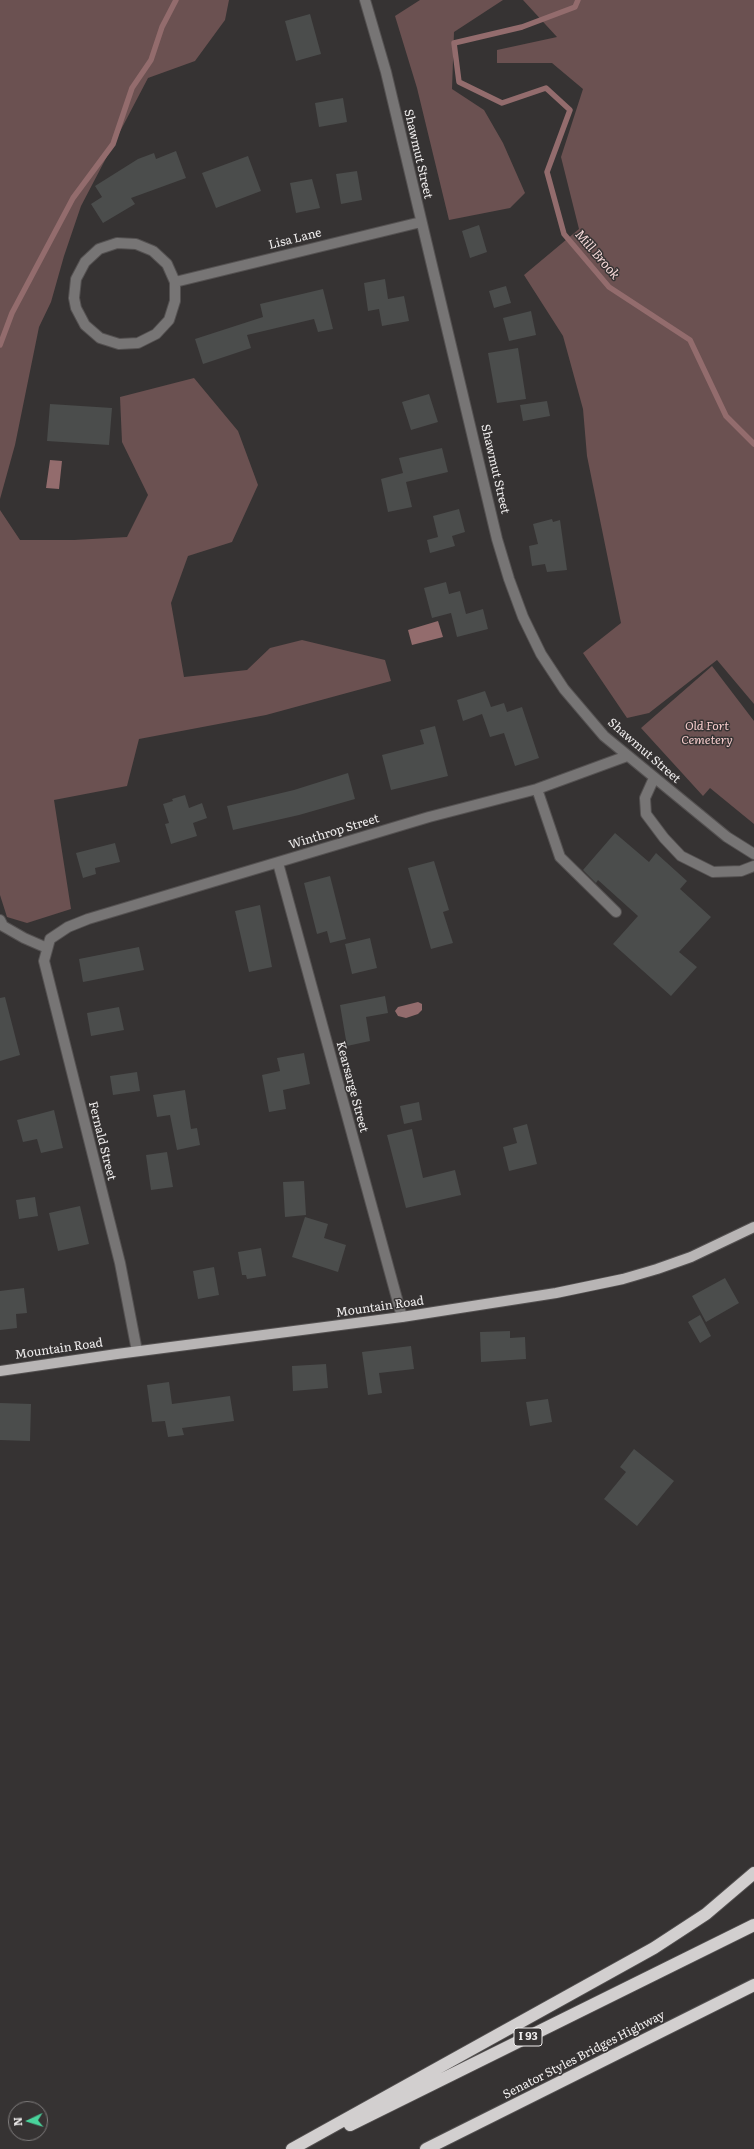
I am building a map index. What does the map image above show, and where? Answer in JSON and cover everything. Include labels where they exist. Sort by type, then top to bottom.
[{"type":"highway","points":[[292,2149],[654,1948],[706,1914],[754,1873]]},
{"type":"highway","name":"I 93","points":[[302,2149],[754,1925]]},
{"type":"highway","name":"Senator Styles Bridges Highway","points":[[426,2149],[754,1985]]},
{"type":"main road","name":"Mountain Road","points":[[0,1371],[138,1351],[402,1317],[556,1293],[623,1279],[691,1257],[754,1227]]},
{"type":"street","name":"Shawmut Street","points":[[365,0],[386,72],[497,538],[509,579],[523,617],[541,654],[564,689],[604,736],[727,837],[754,854]]},
{"type":"street","name":"Lisa Lane","points":[[175,282],[421,222]]},
{"type":"street","points":[[116,243],[136,244],[153,251],[167,264],[175,282],[175,302],[169,320],[156,334],[138,343],[119,344],[100,338],[85,325],[76,308],[74,289],[82,266],[99,249],[116,243]]},
{"type":"street","name":"Winthrop Street","points":[[49,944],[68,928],[88,919],[429,817],[537,789],[627,756]]},
{"type":"street","points":[[654,778],[645,798],[646,814],[664,838],[681,856],[713,872],[741,872],[754,866]]},
{"type":"street","points":[[537,789],[560,856],[616,912]]},
{"type":"street","name":"Kearsarge Street","points":[[278,863],[402,1317]]},
{"type":"street","points":[[0,920],[3,926],[24,938],[49,944]]},
{"type":"street","name":"Fernald Street","points":[[49,944],[44,960],[51,994],[120,1263],[138,1351]]},
{"type":"green space","points":[[0,0],[229,0],[225,20],[195,61],[148,78],[81,206],[64,256],[51,302],[39,327],[15,445],[0,499]]},
{"type":"green space","points":[[420,0],[503,0],[454,32],[452,89],[484,110],[503,143],[525,193],[510,208],[449,220],[417,88],[395,16]]},
{"type":"green space","points":[[523,0],[754,0],[754,704],[717,660],[649,713],[627,718],[583,653],[621,623],[587,456],[583,409],[563,336],[524,275],[579,229],[561,157],[583,89],[552,63],[497,63],[497,50],[557,37]]},
{"type":"green space","points":[[194,378],[238,431],[258,485],[232,542],[188,556],[171,603],[184,677],[247,670],[270,648],[302,640],[385,660],[391,681],[266,715],[139,739],[127,786],[54,800],[71,909],[27,923],[7,917],[0,895],[0,510],[20,540],[74,540],[127,537],[148,495],[122,442],[120,397]]},
{"type":"green space","name":"Old Fort Cemetery","points":[[712,666],[754,721],[754,824],[710,788],[703,796],[641,728]]},
{"type":"shaded area","points":[[50,460],[62,461],[59,489],[46,488]]},
{"type":"shaded area","points":[[438,621],[443,637],[412,645],[408,630]]},
{"type":"shaded area","points":[[418,1002],[422,1004],[422,1010],[418,1014],[406,1018],[398,1016],[395,1011],[398,1007]]},
{"type":"building","points":[[310,14],[321,54],[296,61],[285,21]]},
{"type":"building","points":[[343,98],[347,122],[319,127],[315,103]]},
{"type":"building","points":[[176,151],[186,178],[131,198],[135,204],[103,223],[91,204],[102,197],[95,186],[138,159],[154,153],[156,159]]},
{"type":"building","points":[[248,156],[261,191],[216,208],[202,173]]},
{"type":"building","points":[[357,171],[362,200],[341,204],[336,174]]},
{"type":"building","points":[[312,179],[320,208],[296,213],[290,183]]},
{"type":"building","points":[[479,225],[487,252],[470,258],[462,231]]},
{"type":"building","points":[[385,279],[388,299],[404,296],[409,321],[382,326],[379,309],[368,311],[364,283]]},
{"type":"building","points":[[506,286],[511,303],[494,308],[489,291]]},
{"type":"building","points":[[323,289],[333,329],[318,332],[314,319],[247,335],[251,348],[203,364],[195,339],[263,317],[260,304]]},
{"type":"building","points":[[531,311],[536,335],[509,341],[503,318]]},
{"type":"building","points":[[518,348],[526,399],[497,403],[488,353]]},
{"type":"building","points":[[429,394],[438,422],[411,430],[402,402]]},
{"type":"building","points":[[547,401],[550,416],[523,421],[520,405]]},
{"type":"building","points":[[50,404],[112,408],[109,445],[47,441]]},
{"type":"building","points":[[442,448],[448,472],[406,482],[412,507],[388,512],[381,479],[403,473],[399,458]]},
{"type":"building","points":[[459,509],[465,532],[452,536],[455,546],[430,553],[427,540],[438,537],[433,516]]},
{"type":"building","points":[[552,519],[553,522],[560,520],[567,570],[547,572],[545,564],[532,566],[529,546],[538,544],[533,524]]},
{"type":"building","points":[[446,582],[449,594],[460,591],[466,614],[483,609],[488,629],[457,637],[451,613],[432,618],[424,588]]},
{"type":"building","points":[[485,691],[491,707],[504,703],[507,712],[522,707],[539,758],[515,766],[504,733],[490,737],[482,714],[463,721],[457,700]]},
{"type":"building","points":[[435,726],[448,776],[391,790],[382,755],[424,744],[420,730]]},
{"type":"building","points":[[348,773],[355,799],[299,815],[233,830],[227,806],[294,790]]},
{"type":"building","points":[[185,795],[189,808],[202,803],[207,818],[193,823],[197,836],[171,844],[165,824],[169,823],[163,804],[173,801],[172,799]]},
{"type":"building","points":[[615,833],[649,862],[656,853],[687,881],[680,889],[711,917],[679,952],[697,967],[671,996],[613,944],[638,916],[598,880],[596,883],[583,870]]},
{"type":"building","points":[[115,843],[120,862],[95,868],[96,874],[83,878],[76,853]]},
{"type":"building","points":[[434,861],[449,910],[443,912],[453,943],[431,949],[408,868]]},
{"type":"building","points":[[330,876],[346,939],[330,943],[327,931],[317,934],[304,883]]},
{"type":"building","points":[[260,905],[272,967],[249,972],[235,911]]},
{"type":"building","points":[[370,938],[377,968],[352,974],[345,944]]},
{"type":"building","points":[[139,947],[144,970],[83,982],[79,959]]},
{"type":"building","points":[[385,996],[388,1013],[366,1017],[370,1041],[347,1046],[340,1005]]},
{"type":"building","points":[[5,997],[20,1055],[0,1061],[0,998]]},
{"type":"building","points":[[119,1007],[124,1030],[91,1036],[87,1013]]},
{"type":"building","points":[[304,1053],[310,1084],[283,1090],[286,1109],[269,1112],[262,1075],[280,1071],[277,1058]]},
{"type":"building","points":[[137,1072],[140,1091],[113,1095],[110,1076]]},
{"type":"building","points":[[185,1090],[191,1129],[197,1128],[200,1145],[177,1150],[170,1115],[157,1117],[153,1095]]},
{"type":"building","points":[[419,1102],[422,1120],[404,1124],[400,1106]]},
{"type":"building","points":[[54,1110],[63,1148],[41,1153],[37,1139],[23,1142],[17,1120]]},
{"type":"building","points":[[527,1124],[537,1164],[509,1171],[503,1147],[517,1143],[513,1128]]},
{"type":"building","points":[[412,1129],[423,1178],[455,1170],[461,1195],[406,1208],[387,1135]]},
{"type":"building","points":[[167,1152],[173,1187],[151,1190],[146,1155]]},
{"type":"building","points":[[304,1181],[306,1215],[285,1217],[283,1182]]},
{"type":"building","points":[[35,1197],[38,1216],[19,1219],[16,1200]]},
{"type":"building","points":[[80,1206],[89,1244],[58,1251],[49,1213]]},
{"type":"building","points":[[305,1217],[328,1224],[324,1238],[346,1245],[338,1272],[292,1257]]},
{"type":"building","points":[[261,1248],[266,1276],[247,1279],[246,1275],[242,1275],[238,1252]]},
{"type":"building","points":[[214,1267],[219,1295],[198,1299],[193,1271]]},
{"type":"building","points":[[725,1278],[739,1303],[706,1322],[692,1296]]},
{"type":"building","points":[[24,1288],[27,1313],[16,1314],[17,1328],[0,1330],[0,1291]]},
{"type":"building","points":[[700,1315],[711,1336],[700,1343],[688,1322]]},
{"type":"building","points":[[510,1331],[510,1338],[525,1337],[526,1359],[481,1362],[480,1332]]},
{"type":"building","points":[[411,1346],[414,1369],[379,1373],[382,1393],[368,1395],[362,1352]]},
{"type":"building","points":[[326,1364],[328,1388],[293,1391],[292,1366]]},
{"type":"building","points":[[169,1382],[172,1404],[230,1396],[234,1421],[182,1428],[184,1435],[168,1437],[165,1421],[152,1422],[147,1385]]},
{"type":"building","points":[[548,1399],[552,1422],[530,1426],[526,1402]]},
{"type":"building","points":[[0,1403],[31,1404],[30,1441],[0,1440]]},
{"type":"building","points":[[634,1449],[674,1481],[637,1526],[604,1499],[626,1472],[620,1467]]},
{"type":"waterway","points":[[0,345],[12,313],[73,198],[113,144],[132,88],[151,60],[162,27],[176,0]]},
{"type":"waterway","name":"Mill Brook","points":[[578,0],[575,7],[522,27],[454,43],[459,82],[502,103],[546,88],[570,110],[547,172],[564,234],[609,287],[690,340],[726,416],[754,444]]}]
